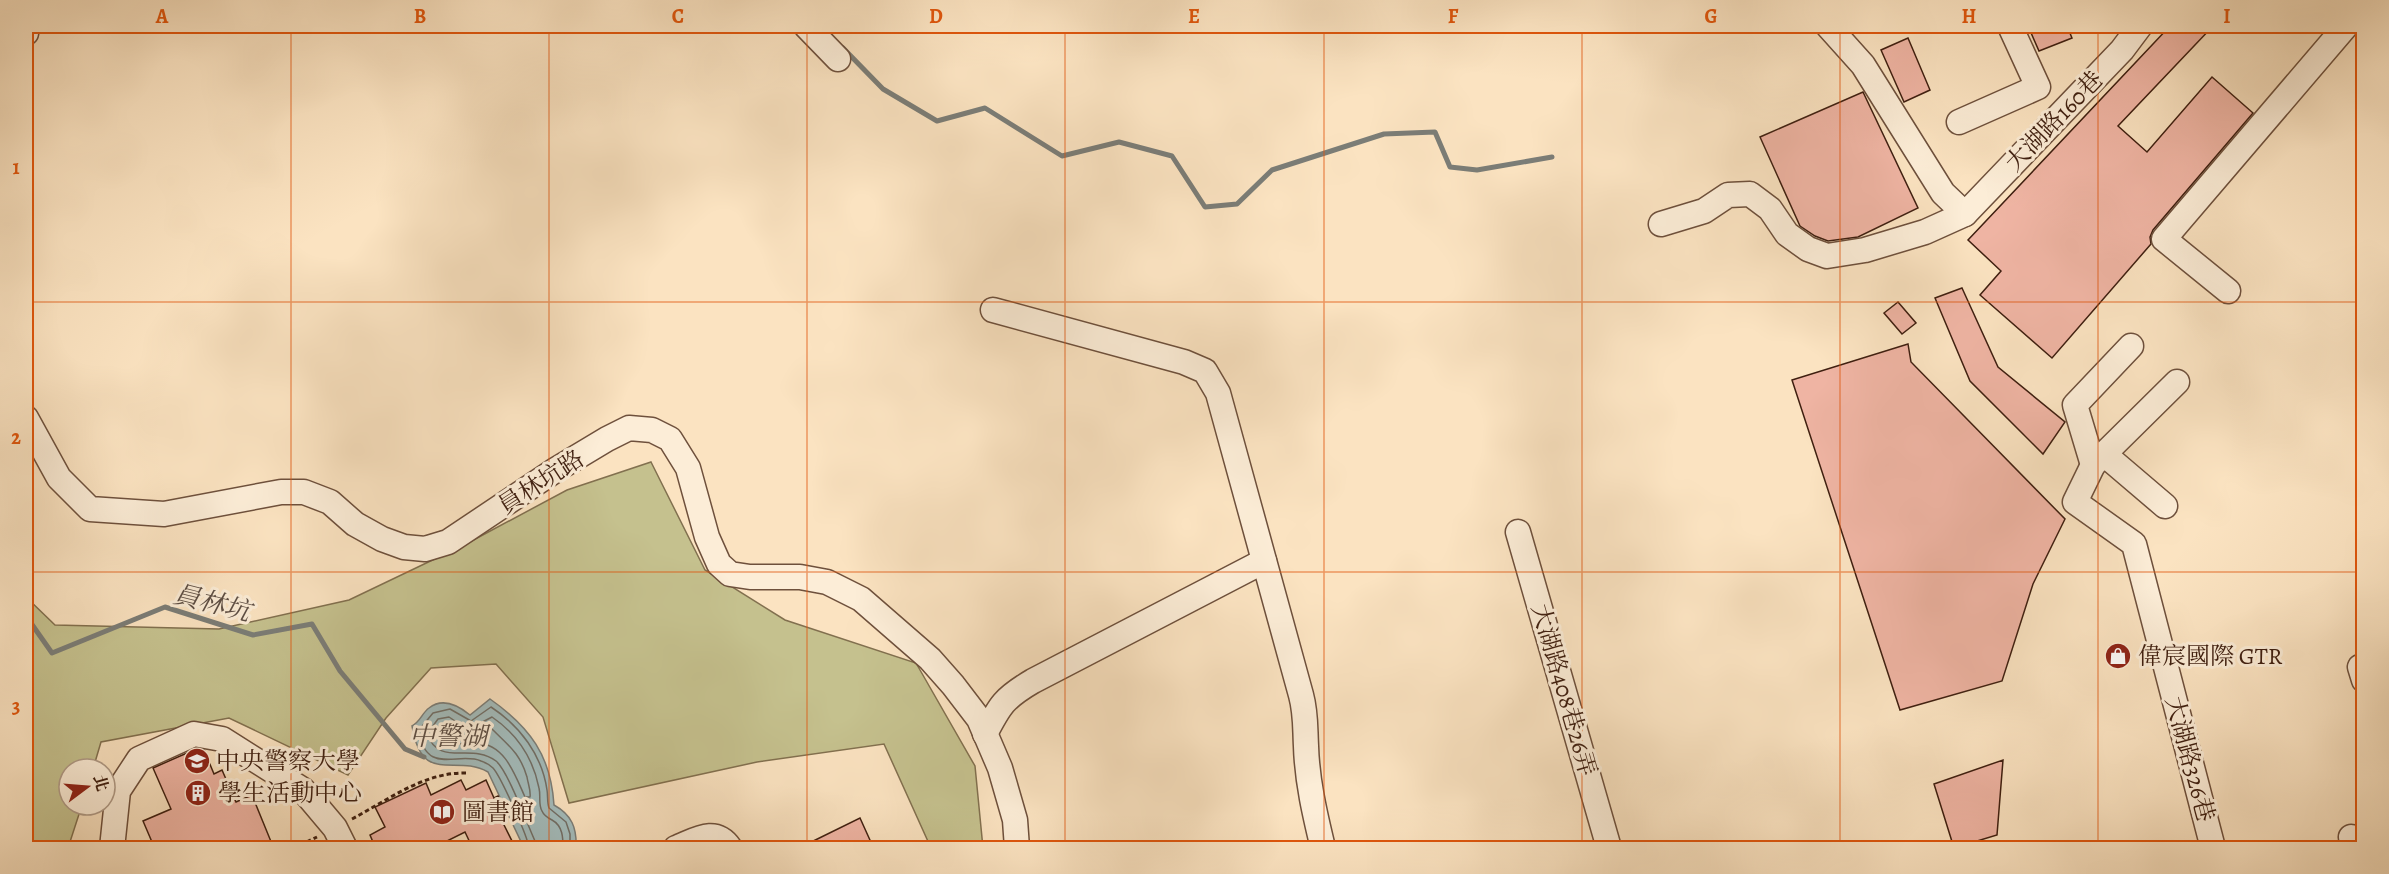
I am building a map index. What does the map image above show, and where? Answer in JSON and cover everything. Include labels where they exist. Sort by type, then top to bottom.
[{"type":"street","points":[[26,33],[27,26]]},
{"type":"street","points":[[806,26],[838,59]]},
{"type":"street","points":[[1661,224],[1704,211],[1728,195],[1750,194],[1770,209],[1786,234],[1808,249],[1827,256],[1865,250],[1925,232],[1965,214],[1943,193],[1863,65],[1828,26]]},
{"type":"street","points":[[1959,122],[2038,87],[2010,26]]},
{"type":"street","name":"大湖路160巷","points":[[1965,214],[2122,50],[2140,26]]},
{"type":"street","points":[[2229,291],[2164,239],[2346,26]]},
{"type":"street","points":[[2350,26],[2364,34]]},
{"type":"street","points":[[993,310],[1184,362],[1205,371],[1218,393],[1306,716],[1306,747],[1314,814],[1323,849]]},
{"type":"street","points":[[2131,346],[2075,405],[2099,459],[2165,506]]},
{"type":"street","name":"大湖路326巷","points":[[2177,382],[2099,459],[2075,502],[2134,544],[2213,849]]},
{"type":"street","name":"員林坑路","points":[[26,418],[59,478],[90,509],[164,514],[281,492],[304,492],[330,502],[355,524],[382,539],[404,548],[425,549],[448,542],[557,469],[615,435],[629,428],[652,430],[670,440],[688,468],[707,537],[719,564],[730,574],[750,577],[800,577],[826,582],[861,599],[930,659],[954,685],[982,727]]},
{"type":"street","name":"大湖路408巷26弄","points":[[1518,532],[1609,849]]},
{"type":"street","points":[[1017,849],[1015,820],[1000,768],[982,727],[1009,695],[1264,561]]},
{"type":"street","points":[[112,849],[118,791],[139,759],[194,734],[222,739],[303,790],[340,838]]},
{"type":"street","points":[[678,848],[704,836],[713,835],[720,838],[730,849]]},
{"type":"path","points":[[340,838],[429,778],[444,773],[466,773]]},
{"type":"path","points":[[292,849],[306,845],[322,849]]},
{"type":"shaded area","points":[[651,462],[705,570],[785,620],[916,663],[975,766],[983,848],[931,848],[884,744],[757,762],[569,803],[543,717],[496,664],[431,668],[386,718],[348,775],[229,718],[101,742],[97,757],[57,757],[57,817],[78,817],[68,848],[26,848],[26,597],[55,625],[219,629],[349,600],[466,544],[567,490]]},
{"type":"water","name":"中警湖","points":[[490,699],[516,720],[536,744],[548,772],[554,805],[565,813],[574,828],[576,848],[524,848],[488,772],[464,765],[441,765],[423,756],[417,745],[412,726],[429,708],[440,703],[451,704],[470,715]]},
{"type":"building","points":[[2028,26],[2067,26],[2072,38],[2039,51]]},
{"type":"building","points":[[2170,26],[2213,26],[2118,126],[2147,152],[2212,77],[2253,113],[2153,230],[2150,237],[2151,244],[2052,358],[1980,295],[2001,271],[1968,240]]},
{"type":"building","points":[[1908,38],[1930,90],[1904,102],[1881,50]]},
{"type":"building","points":[[1863,92],[1918,208],[1858,237],[1828,241],[1800,226],[1760,137]]},
{"type":"building","points":[[1962,288],[1998,367],[2065,422],[2043,454],[1970,381],[1935,298]]},
{"type":"building","points":[[1898,302],[1916,323],[1902,334],[1884,313]]},
{"type":"building","points":[[1908,344],[1911,362],[2065,519],[2033,584],[2002,681],[1900,710],[1792,380]]},
{"type":"building","name":"學生活動中心","points":[[196,749],[204,750],[214,774],[222,770],[236,802],[252,795],[272,844],[261,849],[155,849],[143,821],[171,809],[153,768]]},
{"type":"building","points":[[2003,760],[1997,835],[1954,848],[1934,784]]},
{"type":"building","name":"圖書館","points":[[461,780],[466,790],[486,780],[494,798],[498,796],[508,816],[501,819],[516,849],[473,849],[465,832],[431,849],[376,849],[370,835],[385,827],[375,807],[426,783],[431,795]]},
{"type":"building","points":[[860,818],[874,849],[797,849]]},
{"type":"waterway","points":[[843,48],[883,89],[937,121],[985,108],[1062,156],[1119,142],[1172,156],[1205,207],[1237,204],[1272,170],[1384,134],[1435,132],[1450,167],[1477,170],[1552,157]]},
{"type":"waterway","name":"員林坑","points":[[26,616],[52,653],[165,607],[253,635],[312,624],[340,671],[405,749],[424,757]]},
{"type":"place","name":"偉宸國際 GTR","points":[[2118,656]]},
{"type":"place","name":"中央警察大學","points":[[197,761]]},
{"type":"place","name":"學生活動中心","points":[[198,793]]},
{"type":"place","name":"圖書館","points":[[442,812]]}]
